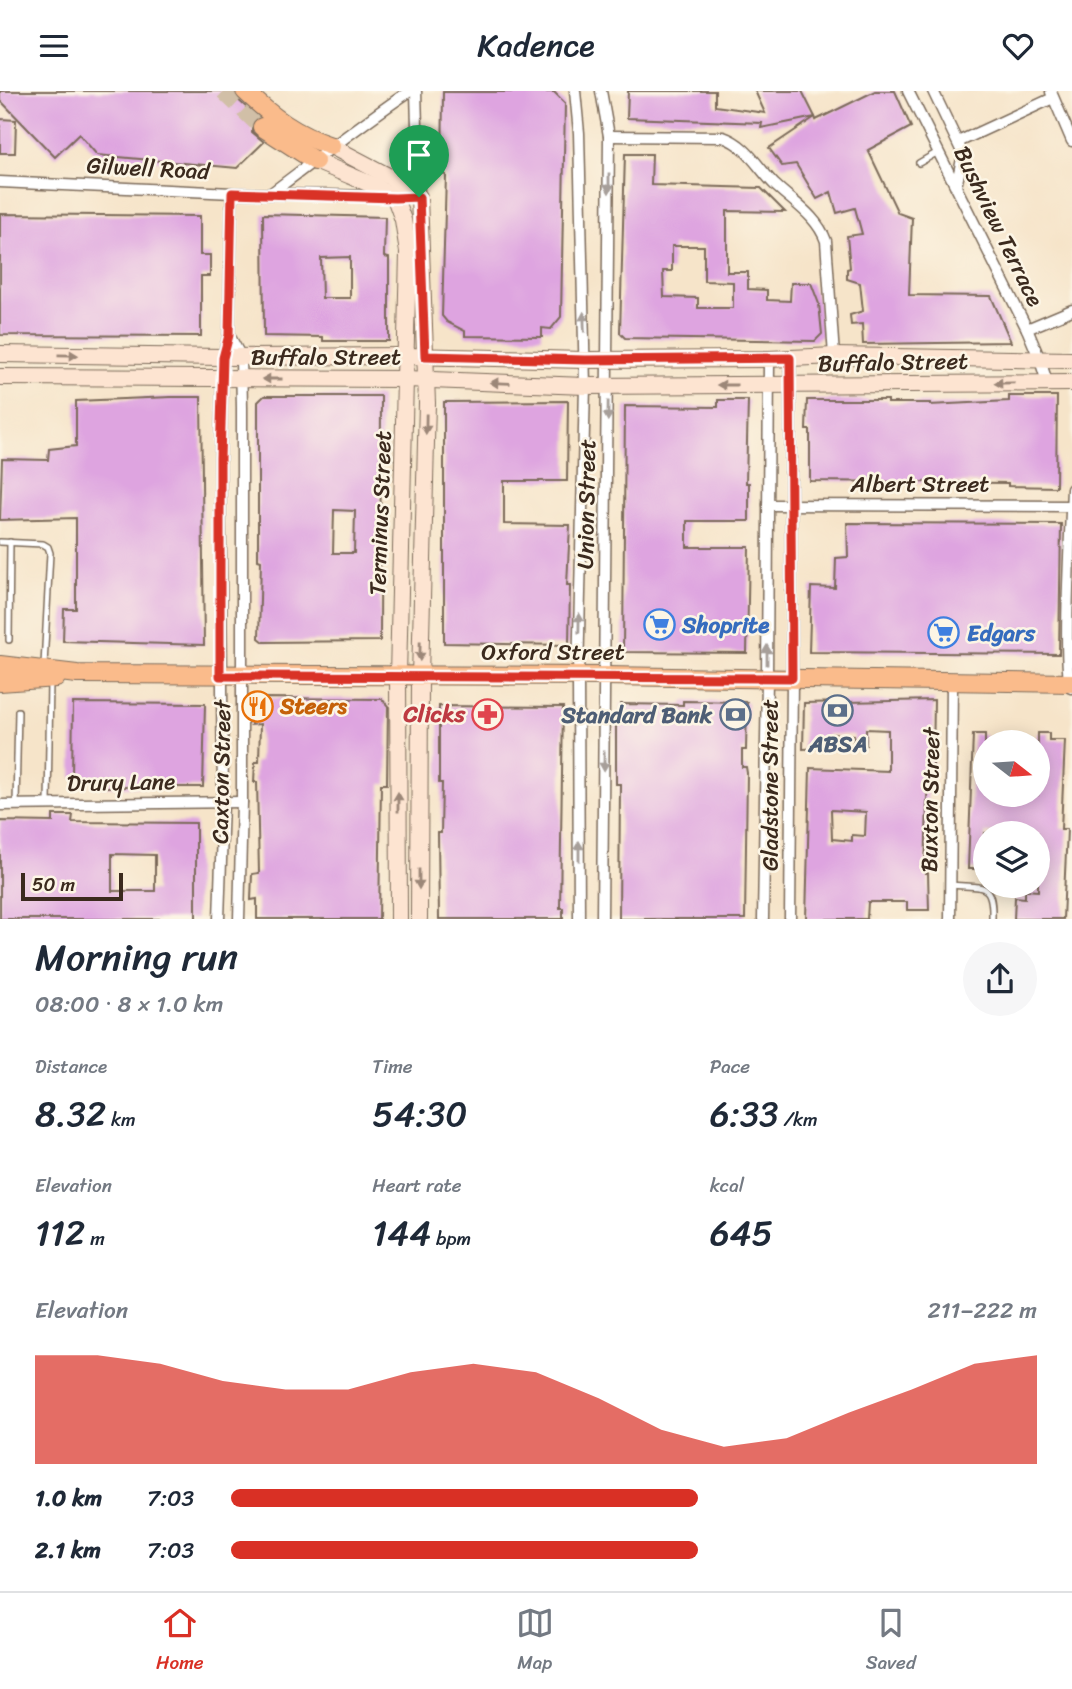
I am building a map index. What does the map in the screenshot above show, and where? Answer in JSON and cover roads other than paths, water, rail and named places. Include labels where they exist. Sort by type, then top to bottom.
[{"type":"main road","points":[[245,91],[288,127],[381,172],[419,197]]},
{"type":"main road","points":[[262,127],[315,161],[375,186],[395,198]]},
{"type":"main road","name":"Terminus Street","points":[[419,197],[426,380],[420,677],[419,919]]},
{"type":"main road","name":"Terminus Street","points":[[395,198],[404,220],[407,243],[407,356],[398,676],[399,919]]},
{"type":"main road","name":"Buffalo Street","points":[[0,355],[223,358],[425,356],[585,360],[834,356],[1072,360]]},
{"type":"main road","name":"Buffalo Street","points":[[0,377],[406,379],[585,386],[1072,383]]},
{"type":"main road","name":"Oxford Street","points":[[0,664],[47,674]]},
{"type":"main road","name":"Oxford Street","points":[[0,682],[47,674],[77,674],[792,678],[1071,685]]},
{"type":"street","points":[[270,194],[331,146],[410,91]]},
{"type":"street","name":"Terminus Street","points":[[416,91],[419,197]]},
{"type":"street","name":"Union Street","points":[[575,91],[579,133],[585,360],[578,676],[579,919]]},
{"type":"street","name":"Union Street","points":[[601,91],[609,136],[602,919]]},
{"type":"street","name":"Bushview Terrace","points":[[908,91],[1027,329],[1047,382]]},
{"type":"street","points":[[933,91],[963,154],[957,187]]},
{"type":"street","points":[[958,142],[1052,94],[1072,141]]},
{"type":"street","points":[[609,136],[723,137],[746,151],[775,185],[811,215],[823,232],[826,241],[834,356]]},
{"type":"street","name":"Gilwell Road","points":[[0,182],[232,193],[419,197]]},
{"type":"street","name":"Caxton Street","points":[[219,919],[223,802],[220,458],[223,358],[229,335],[232,193]]},
{"type":"street","points":[[1027,329],[1072,310]]},
{"type":"street","points":[[229,335],[242,357]]},
{"type":"street","name":"Caxton Street","points":[[239,919],[243,675],[242,357]]},
{"type":"street","name":"Gladstone Street","points":[[790,358],[790,919]]},
{"type":"street","name":"Gladstone Street","points":[[763,919],[768,359]]},
{"type":"street","points":[[1071,685],[1072,489]]},
{"type":"street","name":"Albert Street","points":[[768,505],[1072,506]]},
{"type":"street","name":"Buxton Street","points":[[950,919],[952,681]]},
{"type":"street","name":"Drury Lane","points":[[0,805],[242,802]]},
{"type":"lane","points":[[919,163],[939,152]]},
{"type":"lane","points":[[0,542],[35,543],[48,547],[50,553],[48,804]]},
{"type":"lane","points":[[9,640],[10,542]]},
{"type":"lane","points":[[16,805],[18,711]]},
{"type":"lane","points":[[950,885],[981,888],[989,892],[992,897],[992,919]]},
{"type":"tunnel","points":[[224,91],[262,127]]},
{"type":"place","name":"Shoprite","points":[[659,625]]},
{"type":"place","name":"Edgars","points":[[944,633]]},
{"type":"place","name":"Steers","points":[[257,706]]},
{"type":"place","name":"ABSA","points":[[838,710]]},
{"type":"place","name":"Clicks","points":[[488,714]]},
{"type":"place","name":"Standard Bank","points":[[735,715]]}]
